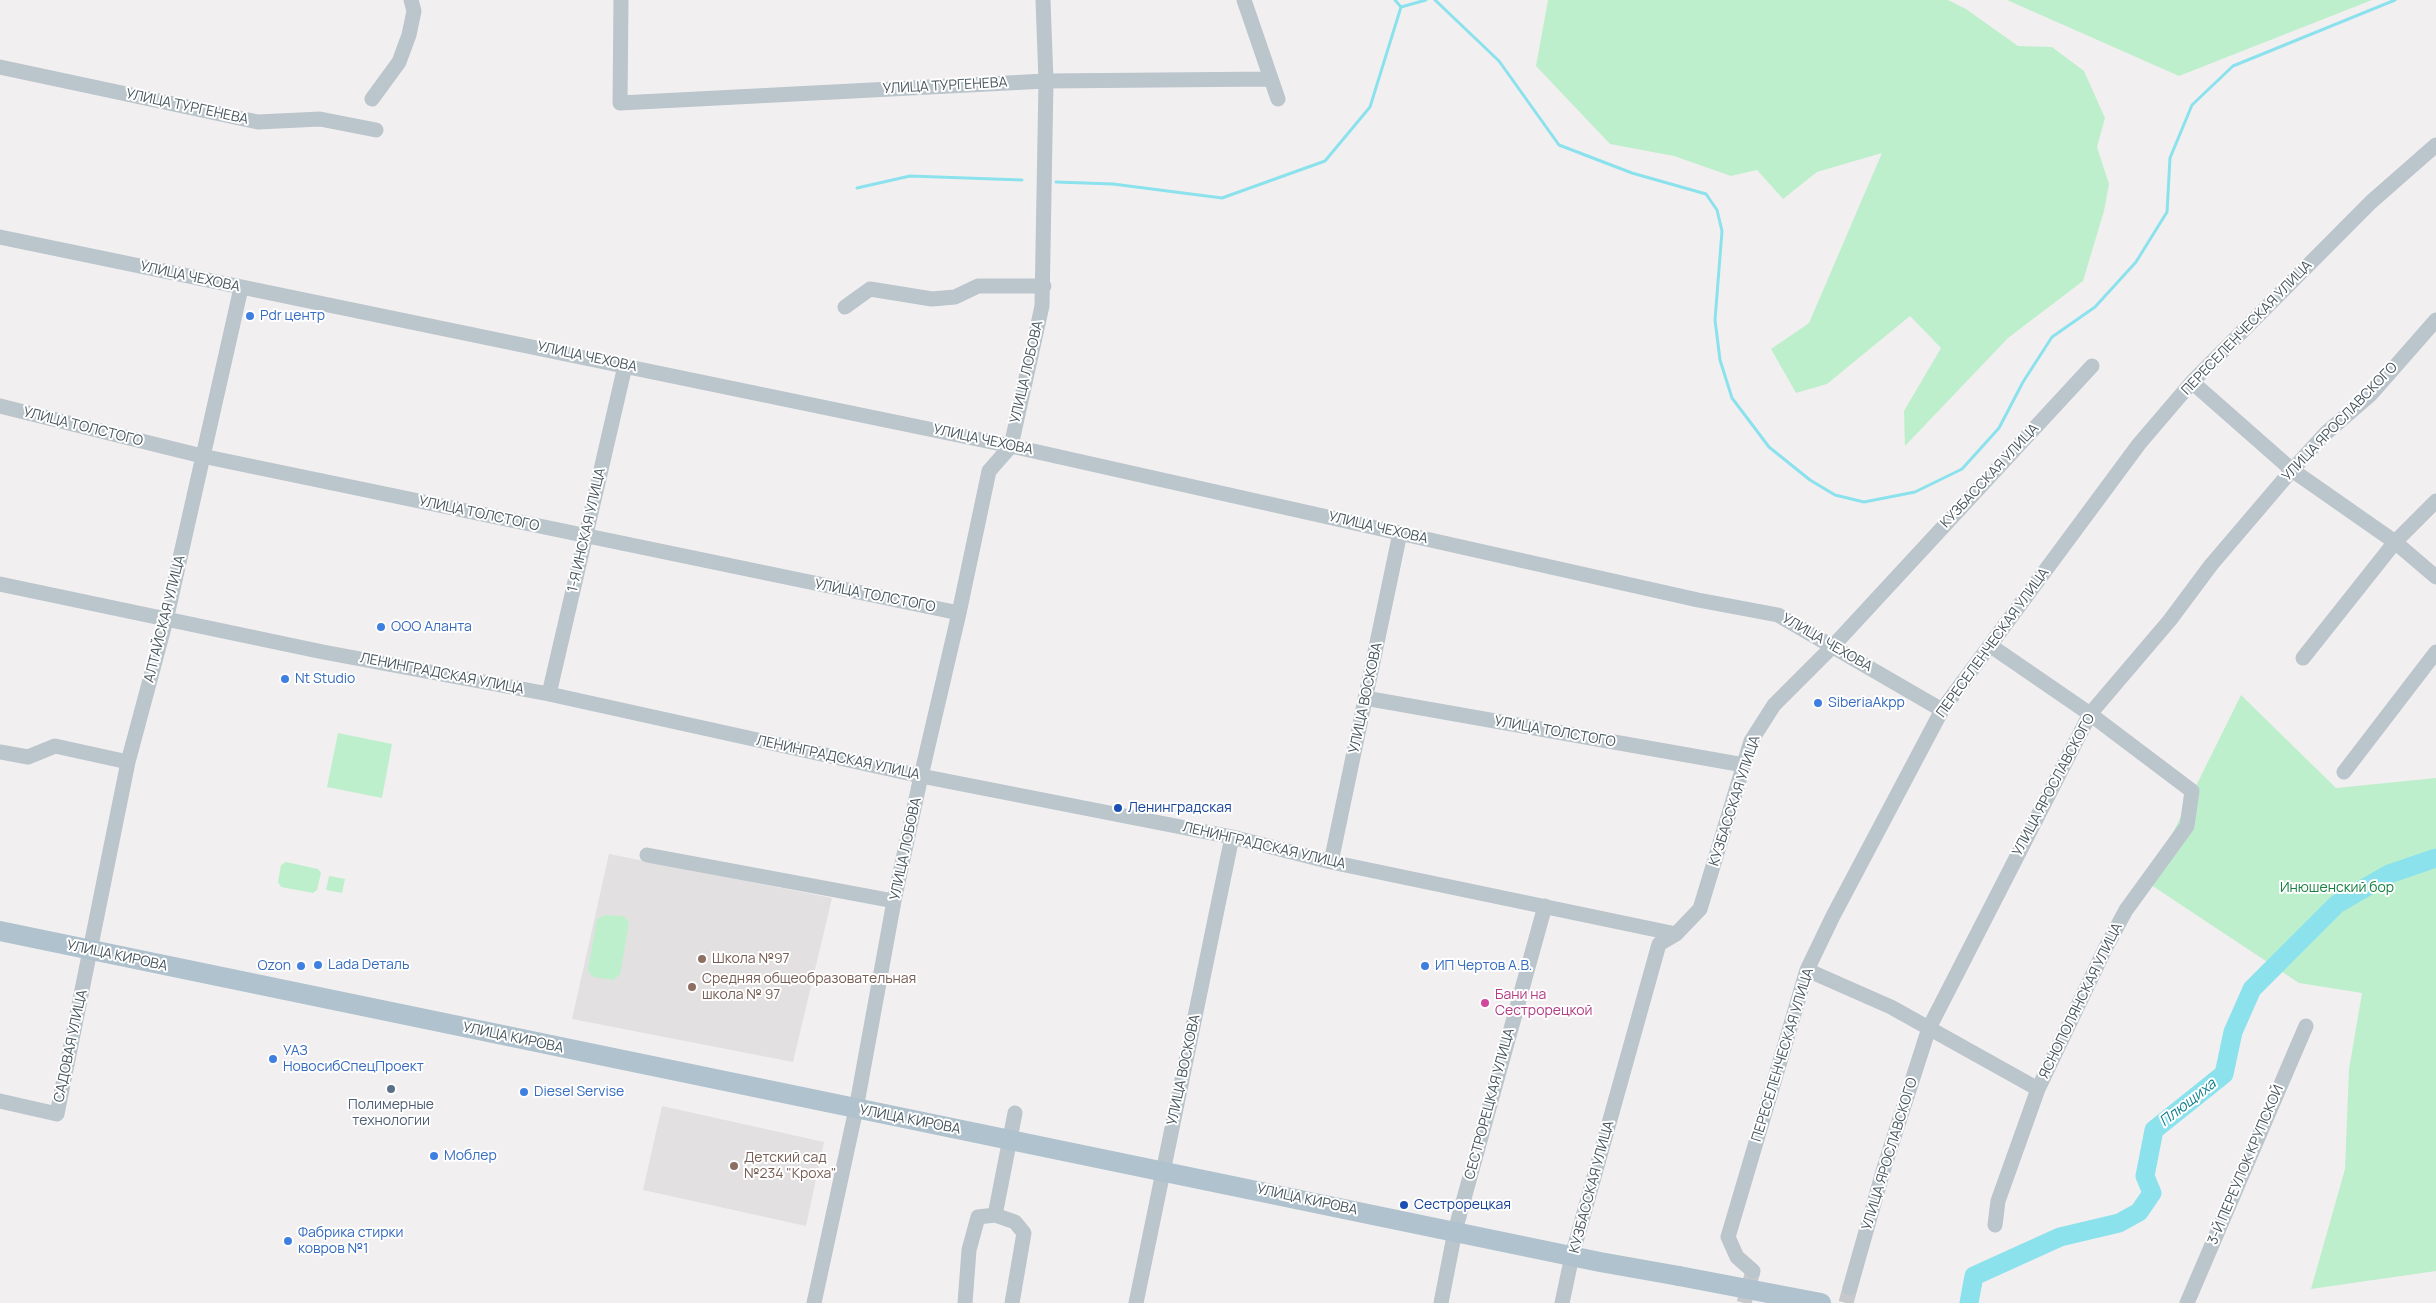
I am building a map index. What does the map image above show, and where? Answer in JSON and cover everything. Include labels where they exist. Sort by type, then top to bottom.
[{"type":"main road","name":"УЛИЦА КИРОВА","points":[[0,931],[1572,1256],[1821,1303]]},
{"type":"street","points":[[372,99],[399,62],[410,35],[414,11],[411,0]]},
{"type":"street","name":"УЛИЦА ТУРГЕНЕВА","points":[[621,0],[620,103],[1046,81],[1270,80]]},
{"type":"street","name":"УЛИЦА ЛОБОВА","points":[[814,1303],[856,1109],[894,901],[921,776],[960,613],[989,471],[1011,446],[1042,306],[1044,286],[1046,81],[1043,0]]},
{"type":"street","points":[[1244,0],[1278,99]]},
{"type":"street","name":"УЛИЦА ТУРГЕНЕВА","points":[[0,67],[258,122],[320,119],[376,130]]},
{"type":"street","name":"ПЕРЕСЕЛЕНЧЕСКАЯ УЛИЦА","points":[[1753,1271],[1737,1257],[1728,1237],[1807,970],[1942,710],[2139,444],[2192,382],[2371,202],[2436,145]]},
{"type":"street","name":"УЛИЦА ЧЕХОВА","points":[[0,237],[1011,446],[1698,600],[1778,615],[1942,710]]},
{"type":"street","points":[[845,307],[870,289],[932,299],[955,297],[978,286],[1044,286]]},
{"type":"street","name":"АЛТАЙСКАЯ УЛИЦА","points":[[91,951],[128,762],[166,620],[241,288]]},
{"type":"street","name":"УЛИЦА ЯРОСЛАВСКОГО","points":[[1850,1288],[1884,1168],[1928,1028],[2027,832],[2090,714],[2170,620],[2210,565],[2292,470],[2326,433],[2371,394],[2436,320]]},
{"type":"street","name":"1-Я ИНСКАЯ УЛИЦА","points":[[549,694],[625,366]]},
{"type":"street","name":"КУЗБАССКАЯ УЛИЦА","points":[[1562,1303],[1572,1256],[1659,944],[1676,934],[1700,909],[1752,741],[1774,704],[1833,646],[2092,366]]},
{"type":"street","points":[[2192,382],[2292,470],[2394,542],[2436,576]]},
{"type":"street","name":"УЛИЦА ТОЛСТОГО","points":[[0,406],[202,456],[960,613]]},
{"type":"street","points":[[2303,658],[2394,542],[2436,501]]},
{"type":"street","name":"УЛИЦА ВОСКОВА","points":[[1331,862],[1400,533]]},
{"type":"street","name":"ЛЕНИНГРАДСКАЯ УЛИЦА","points":[[0,584],[166,620],[549,694],[921,776],[1232,837],[1331,862],[1676,934]]},
{"type":"street","points":[[1991,646],[2090,714]]},
{"type":"street","points":[[2344,772],[2436,652]]},
{"type":"street","name":"УЛИЦА ТОЛСТОГО","points":[[1366,698],[1744,765]]},
{"type":"street","name":"ЯСНОПОЛЯНСКАЯ УЛИЦА","points":[[1994,1225],[1998,1201],[2038,1089],[2106,947],[2126,910],[2187,826],[2192,791],[2090,714]]},
{"type":"street","points":[[0,752],[28,757],[55,746],[128,762]]},
{"type":"street","name":"УЛИЦА ВОСКОВА","points":[[1136,1303],[1232,837]]},
{"type":"street","points":[[647,856],[894,901]]},
{"type":"street","name":"СЕСТРОРЕЦКАЯ УЛИЦА","points":[[1441,1303],[1455,1231],[1545,906]]},
{"type":"street","name":"САДОВАЯ УЛИЦА","points":[[0,1101],[57,1114],[91,951]]},
{"type":"street","points":[[1807,970],[1891,1007],[2038,1089]]},
{"type":"street","name":"3-Й ПЕРЕУЛОК КРУПСКОЙ","points":[[2187,1303],[2306,1026]]},
{"type":"street","points":[[995,1215],[1015,1112]]},
{"type":"street","points":[[965,1303],[969,1250],[978,1217],[995,1215],[1015,1222],[1024,1233],[1012,1303]]},
{"type":"shaded area","name":"Школа №97","points":[[609,854],[832,898],[793,1062],[572,1019]]},
{"type":"shaded area","name":"Детский сад №234 \"Кроха\"","points":[[662,1106],[824,1142],[806,1226],[643,1190]]},
{"type":"green space","points":[[1548,0],[1948,0],[1966,9],[2018,46],[2052,47],[2084,71],[2105,118],[2097,147],[2109,184],[2104,211],[2083,281],[2008,338],[1905,446],[1904,411],[1941,348],[1910,316],[1827,384],[1796,393],[1771,349],[1809,323],[1882,153],[1817,172],[1783,199],[1757,170],[1731,176],[1674,156],[1610,144],[1536,66]]},
{"type":"green space","points":[[2007,0],[2372,0],[2179,76]]},
{"type":"green space","name":"Инюшенский бор","points":[[2241,695],[2336,788],[2436,778],[2436,1271],[2311,1289],[2345,1169],[2349,1069],[2362,993],[2299,983],[2148,883]]},
{"type":"green space","points":[[338,733],[392,744],[382,798],[327,787]]},
{"type":"green space","points":[[286,862],[318,869],[321,873],[317,890],[313,893],[281,887],[278,882],[281,865]]},
{"type":"green space","points":[[329,876],[345,879],[342,893],[326,890]]},
{"type":"green space","points":[[604,915],[624,916],[629,923],[620,975],[613,980],[594,977],[588,969],[597,919]]},
{"type":"waterway","points":[[1395,0],[1401,7],[1426,0]]},
{"type":"waterway","points":[[1435,0],[1499,61],[1559,145],[1632,173],[1706,194],[1717,210],[1722,231],[1715,320],[1720,360],[1732,398],[1769,447],[1810,480],[1835,495],[1864,502],[1915,492],[1962,469],[1999,428],[2023,382],[2052,337],[2095,307],[2136,262],[2167,212],[2170,158],[2192,105],[2233,66],[2395,0]]},
{"type":"waterway","points":[[1056,182],[1113,184],[1222,198],[1325,161],[1370,107],[1401,7]]},
{"type":"waterway","points":[[857,188],[910,176],[1022,180]]},
{"type":"waterway","name":"Плющиха","points":[[1969,1303],[1974,1276],[2060,1237],[2119,1223],[2139,1212],[2152,1193],[2145,1176],[2154,1130],[2224,1074],[2233,1032],[2252,989],[2337,904],[2389,874],[2436,858]]},
{"type":"tunnel","points":[[1744,1303],[1753,1271]]},
{"type":"tunnel","points":[[1846,1303],[1850,1288]]},
{"type":"place","name":"Pdr центр","points":[[250,316]]},
{"type":"place","name":"ООО Аланта","points":[[381,627]]},
{"type":"place","name":"Nt Studio","points":[[285,679]]},
{"type":"place","name":"SiberiaAkpp","points":[[1818,703]]},
{"type":"place","name":"Ленинградская","points":[[1118,808]]},
{"type":"place","name":"Школа №97","points":[[702,959]]},
{"type":"place","name":"Lada Dеталь","points":[[318,965]]},
{"type":"place","name":"Ozon","points":[[301,966]]},
{"type":"place","name":"ИП Чертов А.В.","points":[[1425,966]]},
{"type":"place","name":"Средняя общеобразовательная школа № 97","points":[[692,987]]},
{"type":"place","name":"Бани на Сестрорецкой","points":[[1485,1003]]},
{"type":"place","name":"УАЗ НовосибСпецПроект","points":[[273,1059]]},
{"type":"place","name":"Полимерные технологии","points":[[391,1089]]},
{"type":"place","name":"Diesel Servise","points":[[524,1092]]},
{"type":"place","name":"Моблер","points":[[434,1156]]},
{"type":"place","name":"Детский сад №234 \"Кроха\"","points":[[734,1166]]},
{"type":"place","name":"Сестрорецкая","points":[[1404,1205]]},
{"type":"place","name":"Фабрика стирки ковров №1","points":[[288,1241]]}]
